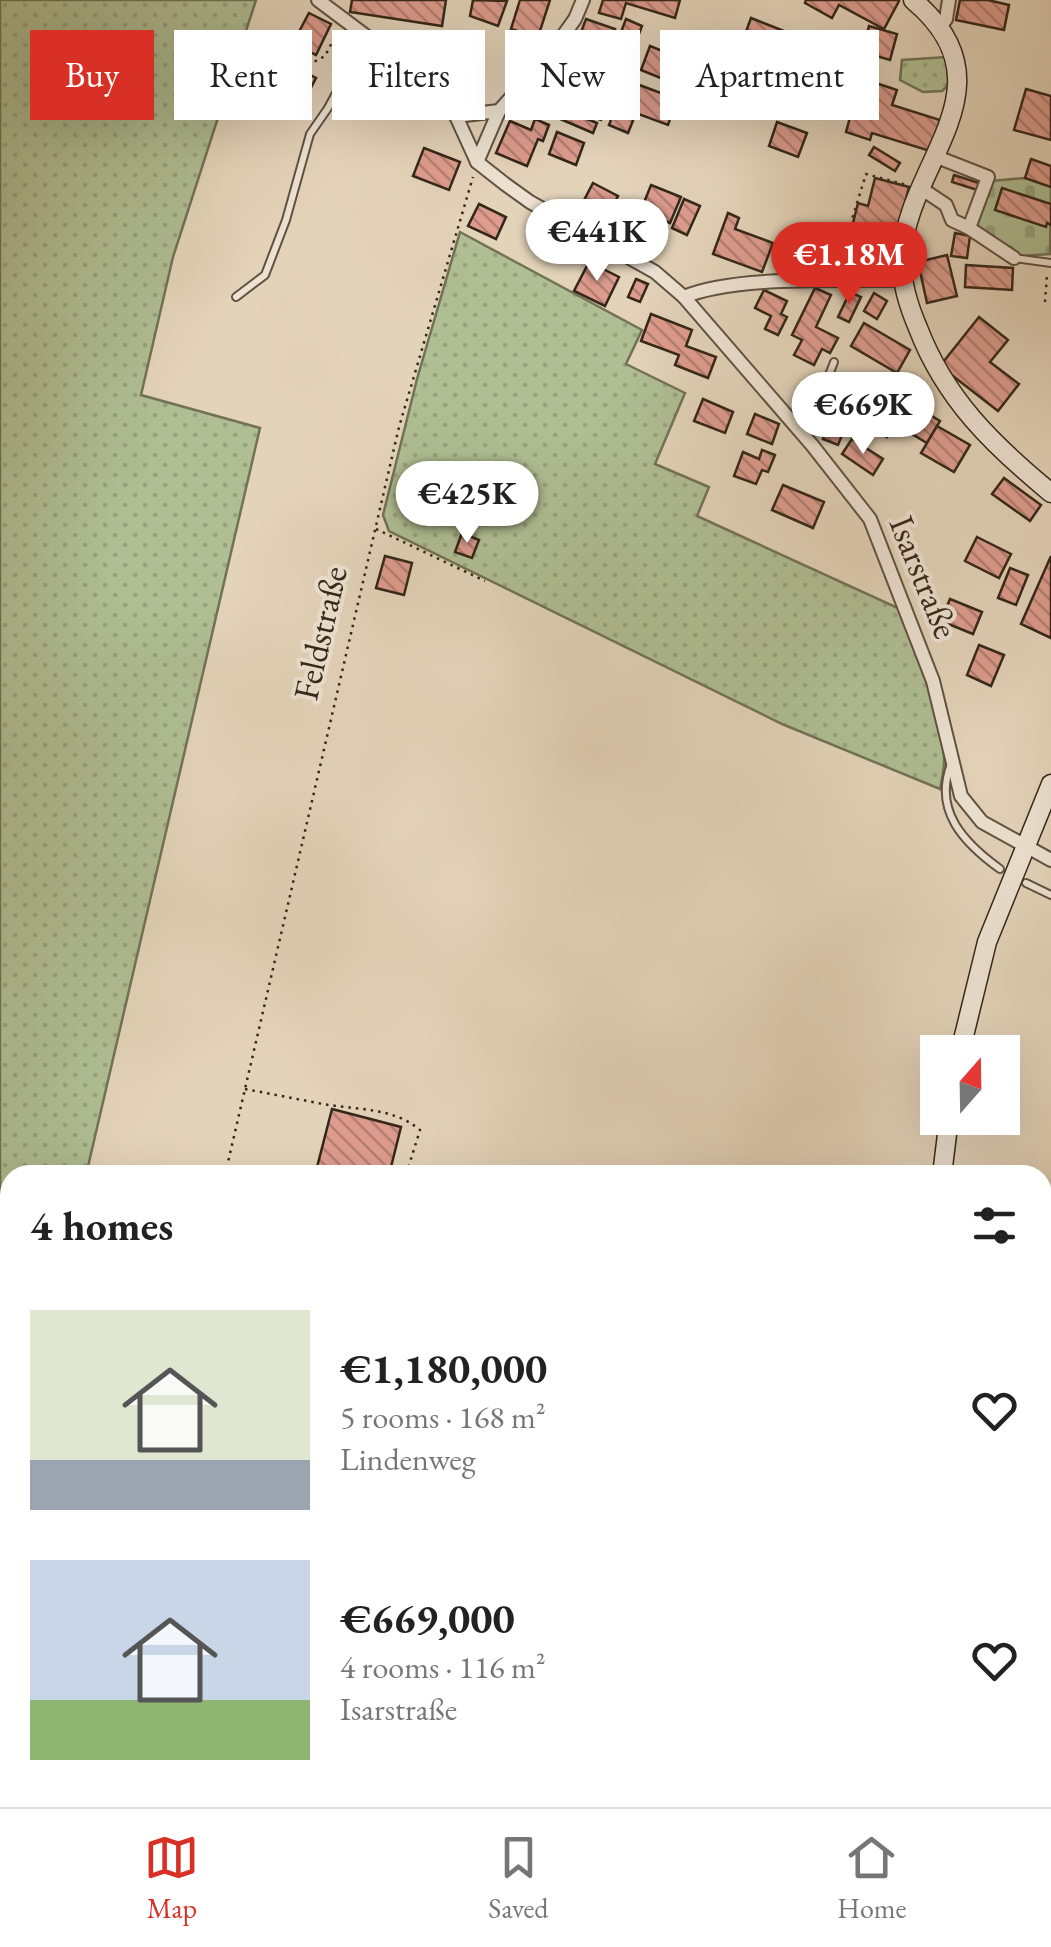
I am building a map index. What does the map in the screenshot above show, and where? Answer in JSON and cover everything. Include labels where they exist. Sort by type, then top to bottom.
[{"type":"main road","points":[[918,1],[941,26],[952,48],[956,87],[947,133],[904,242],[904,280],[924,346],[953,397],[996,446],[1051,493]]},
{"type":"main road","points":[[964,1035],[987,942],[1051,784]]},
{"type":"main road","points":[[943,1165],[947,1135]]},
{"type":"street","name":"Isarstraße","points":[[318,0],[362,30]]},
{"type":"street","points":[[477,162],[498,111],[553,50],[584,0]]},
{"type":"street","points":[[941,26],[949,0]]},
{"type":"street","points":[[485,113],[498,111]]},
{"type":"street","name":"Isarstraße","points":[[458,120],[477,162],[530,202],[655,272],[684,297],[796,426],[870,519],[933,680],[961,796],[982,822],[1051,860]]},
{"type":"street","points":[[937,157],[988,176],[969,228]]},
{"type":"street","points":[[922,189],[946,205],[952,220],[1014,258]]},
{"type":"street","points":[[684,297],[702,289],[784,282],[904,280]]},
{"type":"lane","points":[[236,297],[265,274],[286,220],[310,134],[332,101]]},
{"type":"lane","points":[[1014,258],[1049,263]]},
{"type":"lane","points":[[796,426],[808,416],[822,393],[834,362]]},
{"type":"lane","name":"Isarstraße","points":[[951,762],[944,781],[947,811],[970,846],[1000,869]]},
{"type":"lane","points":[[1026,883],[1051,895]]},
{"type":"path","points":[[312,63],[325,56],[346,18]]},
{"type":"path","name":"Feldstraße","points":[[227,1165],[404,410],[477,162]]},
{"type":"path","points":[[789,238],[816,232],[848,232],[866,174],[922,189]]},
{"type":"path","points":[[1045,302],[1049,263]]},
{"type":"path","points":[[375,529],[485,581]]},
{"type":"path","points":[[246,1089],[366,1108],[408,1120],[420,1130],[409,1165]]},
{"type":"green space","points":[[0,0],[256,0],[246,30],[174,30],[174,120],[217,120],[173,257],[141,395],[260,428],[88,1165],[0,1165]]},
{"type":"green space","points":[[946,57],[949,85],[942,91],[923,92],[900,80],[902,60]]},
{"type":"green space","points":[[1025,178],[1051,187],[1050,254],[1021,256],[975,228],[991,181]]},
{"type":"green space","points":[[460,232],[642,330],[626,364],[685,393],[655,464],[709,487],[697,516],[900,609],[921,661],[938,720],[944,760],[940,789],[782,724],[389,531],[383,515]]},
{"type":"building","points":[[352,0],[446,0],[442,26],[350,12]]},
{"type":"building","points":[[473,0],[507,1],[498,26],[470,16]]},
{"type":"building","points":[[520,0],[550,0],[540,30],[511,29]]},
{"type":"building","points":[[603,0],[680,0],[675,18],[626,3],[621,19],[599,13]]},
{"type":"building","points":[[960,0],[1009,5],[1004,30],[956,20]]},
{"type":"building","points":[[899,1],[884,29],[839,5],[832,18],[805,3]]},
{"type":"building","points":[[309,13],[331,24],[316,55],[312,53],[312,30],[300,30]]},
{"type":"building","points":[[751,18],[781,30],[747,30]]},
{"type":"building","points":[[586,19],[615,29],[615,30],[582,30]]},
{"type":"building","points":[[626,19],[642,26],[640,31],[622,30]]},
{"type":"building","points":[[869,26],[897,34],[890,60],[879,57],[879,30],[868,30]]},
{"type":"building","points":[[650,46],[660,50],[660,78],[641,70]]},
{"type":"building","points":[[879,84],[897,90],[892,105],[940,120],[930,151],[872,133],[870,140],[846,132],[849,120],[879,120]]},
{"type":"building","points":[[640,85],[660,93],[660,120],[670,120],[668,125],[640,114]]},
{"type":"building","points":[[1026,89],[1051,96],[1051,140],[1014,130]]},
{"type":"building","points":[[535,120],[549,125],[543,141],[538,139],[527,166],[496,153],[510,121],[531,130]]},
{"type":"building","points":[[563,120],[597,123],[593,133]]},
{"type":"building","points":[[611,120],[633,120],[628,133],[609,125]]},
{"type":"building","points":[[777,122],[807,133],[798,157],[769,146]]},
{"type":"building","points":[[557,132],[584,143],[576,165],[549,154]]},
{"type":"building","points":[[874,147],[900,163],[895,171],[869,155]]},
{"type":"building","points":[[424,148],[460,162],[449,190],[413,176]]},
{"type":"building","points":[[1031,159],[1051,166],[1051,187],[1025,178]]},
{"type":"building","points":[[954,175],[979,183],[977,190],[952,182]]},
{"type":"building","points":[[875,178],[909,187],[887,272],[831,257],[836,236],[849,239],[858,203],[868,206]]},
{"type":"building","points":[[593,183],[618,196],[606,219],[581,206]]},
{"type":"building","points":[[651,185],[681,197],[670,223],[641,210]]},
{"type":"building","points":[[1002,188],[1051,204],[1051,225],[1047,223],[1046,227],[995,210]]},
{"type":"building","points":[[684,199],[700,206],[687,235],[672,228]]},
{"type":"building","points":[[479,204],[506,217],[496,239],[468,226]]},
{"type":"building","points":[[728,213],[739,218],[735,229],[773,243],[762,272],[713,254]]},
{"type":"building","points":[[955,233],[970,236],[967,258],[951,256]]},
{"type":"building","points":[[947,255],[957,296],[927,303],[918,262]]},
{"type":"building","points":[[589,262],[619,277],[605,306],[574,291]]},
{"type":"building","points":[[966,265],[1013,268],[1012,290],[965,287]]},
{"type":"building","points":[[636,279],[648,284],[640,302],[628,297]]},
{"type":"building","points":[[815,288],[831,295],[816,327],[838,338],[830,353],[822,349],[814,365],[794,355],[802,340],[792,335]]},
{"type":"building","points":[[764,290],[787,301],[781,314],[787,317],[778,335],[765,329],[771,316],[755,308]]},
{"type":"building","points":[[850,292],[861,297],[849,322],[838,317]]},
{"type":"building","points":[[874,293],[887,301],[877,319],[864,311]]},
{"type":"building","points":[[651,314],[692,330],[686,346],[716,357],[708,378],[675,365],[679,355],[641,341]]},
{"type":"building","points":[[979,317],[1008,340],[990,362],[1019,384],[998,411],[940,366]]},
{"type":"building","points":[[864,323],[910,350],[897,373],[851,346]]},
{"type":"building","points":[[827,397],[850,410],[840,428],[816,416]]},
{"type":"building","points":[[703,399],[733,412],[725,433],[694,421]]},
{"type":"building","points":[[870,404],[897,416],[887,437],[860,425]]},
{"type":"building","points":[[925,412],[940,421],[927,443],[912,434]]},
{"type":"building","points":[[755,414],[779,424],[772,444],[747,434]]},
{"type":"building","points":[[937,426],[970,445],[954,472],[921,453]]},
{"type":"building","points":[[828,427],[843,433],[838,445],[823,439]]},
{"type":"building","points":[[852,439],[883,459],[873,475],[842,454]]},
{"type":"building","points":[[762,450],[775,455],[768,472],[762,470],[756,484],[734,476],[743,452],[759,459]]},
{"type":"building","points":[[1004,478],[1041,505],[1030,521],[992,494]]},
{"type":"building","points":[[783,485],[824,502],[813,528],[772,510]]},
{"type":"building","points":[[462,533],[479,540],[472,558],[455,552]]},
{"type":"building","points":[[977,537],[1011,554],[999,578],[965,561]]},
{"type":"building","points":[[385,556],[412,563],[404,595],[376,588]]},
{"type":"building","points":[[1051,556],[1051,638],[1021,624]]},
{"type":"building","points":[[1010,568],[1028,575],[1016,605],[998,598]]},
{"type":"building","points":[[950,599],[982,612],[973,634],[941,621]]},
{"type":"building","points":[[979,645],[1004,655],[991,686],[967,675]]},
{"type":"building","points":[[332,1109],[401,1127],[392,1165],[318,1165]]}]
